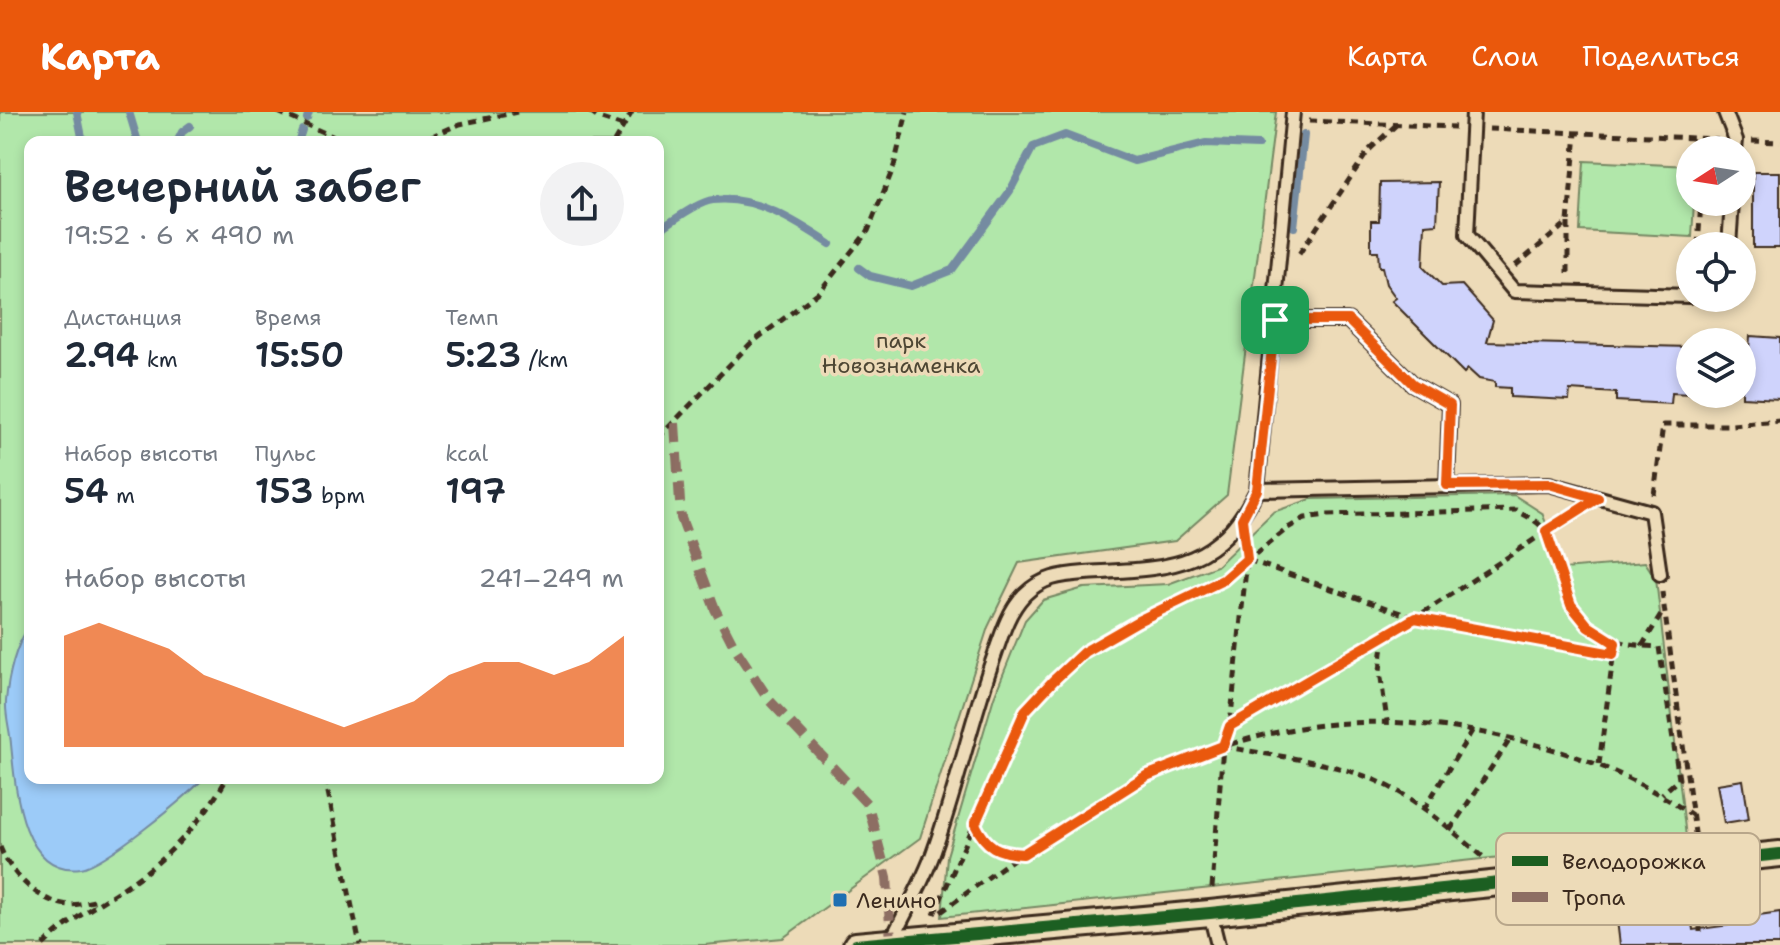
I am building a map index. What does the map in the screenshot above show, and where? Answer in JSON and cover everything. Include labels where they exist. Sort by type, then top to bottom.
[{"type":"street","points":[[1760,856],[1780,854]]},
{"type":"street","points":[[856,945],[1496,883]]},
{"type":"lane","points":[[1473,112],[1467,235],[1514,291],[1676,296]]},
{"type":"lane","points":[[1725,112],[1733,136]]},
{"type":"lane","points":[[890,943],[934,853],[983,690],[1013,607],[1045,579],[1168,568],[1197,557],[1224,539],[1242,519],[1257,490],[1279,284],[1292,116]]},
{"type":"lane","points":[[1275,320],[1348,320],[1413,384],[1450,405],[1447,485]]},
{"type":"lane","points":[[1257,490],[1549,484],[1651,512],[1660,574]]},
{"type":"lane","points":[[1210,913],[1218,945]]},
{"type":"path","points":[[278,112],[332,136]]},
{"type":"path","points":[[432,136],[460,124],[517,112]]},
{"type":"path","points":[[590,112],[623,126]]},
{"type":"path","points":[[617,136],[632,112]]},
{"type":"path","points":[[664,432],[750,344],[819,292],[868,231],[894,166],[907,112]]},
{"type":"path","points":[[1292,116],[1397,125],[1676,138]]},
{"type":"path","points":[[1279,284],[1369,150],[1397,125]]},
{"type":"path","points":[[1568,292],[1568,222],[1576,133]]},
{"type":"path","points":[[1502,276],[1568,222]]},
{"type":"path","points":[[1651,512],[1663,425],[1780,421]]},
{"type":"path","points":[[1230,726],[1415,618],[1598,498]]},
{"type":"path","points":[[1662,794],[1679,779],[1659,647],[1615,643],[1588,626],[1571,605],[1546,531],[1516,510],[1326,515],[1297,523],[1223,580],[1138,621],[1084,652],[1053,681],[1025,711],[932,918],[1023,854],[1146,776],[1262,734],[1329,723],[1387,721],[1472,731],[1554,747],[1662,794],[1692,815]]},
{"type":"path","points":[[1210,913],[1223,746],[1230,726],[1247,559],[1242,519]]},
{"type":"path","points":[[1247,559],[1415,618],[1613,654]]},
{"type":"path","points":[[1660,574],[1695,833]]},
{"type":"path","points":[[1642,646],[1665,609]]},
{"type":"path","points":[[1384,635],[1380,671],[1387,721]]},
{"type":"path","points":[[1599,764],[1615,643]]},
{"type":"path","points":[[1424,809],[1472,731]]},
{"type":"path","points":[[1450,830],[1511,738]]},
{"type":"path","points":[[1223,746],[1344,770],[1371,779],[1424,809],[1488,861]]},
{"type":"path","points":[[43,945],[66,923],[156,864],[194,827],[223,784]]},
{"type":"path","points":[[326,784],[360,945]]},
{"type":"path","points":[[975,824],[989,846],[1004,853],[1023,854]]},
{"type":"path","points":[[0,847],[8,868],[42,895],[69,905],[105,899]]},
{"type":"path","points":[[1700,925],[1700,932]]},
{"type":"green space","name":"парк Новознаменка","points":[[0,112],[1276,112],[1227,495],[1175,541],[1019,563],[988,627],[920,838],[783,938],[704,945],[0,945]]},
{"type":"green space","points":[[1584,161],[1676,165],[1676,216],[1693,216],[1692,232],[1676,232],[1676,236],[1580,231]]},
{"type":"green space","points":[[1514,495],[1542,513],[1564,569],[1645,562],[1656,579],[1686,833],[1496,833],[1496,857],[942,917],[947,856],[994,697],[1025,620],[1043,600],[1084,588],[1168,584],[1217,566],[1273,512],[1311,499]]},
{"type":"water","points":[[24,635],[24,784],[197,784],[125,843],[81,868],[61,867],[45,858],[33,843],[19,803],[6,701],[8,682]]},
{"type":"building","points":[[1756,172],[1780,172],[1780,248],[1756,248],[1756,232],[1753,232]]},
{"type":"building","points":[[1439,182],[1437,224],[1425,225],[1423,267],[1442,286],[1462,285],[1493,320],[1487,342],[1676,347],[1676,393],[1672,393],[1671,404],[1616,401],[1616,393],[1570,390],[1569,400],[1510,397],[1510,388],[1495,387],[1495,382],[1479,379],[1468,369],[1464,373],[1392,301],[1396,298],[1386,284],[1382,267],[1379,267],[1378,251],[1371,251],[1371,221],[1379,221],[1380,183]]},
{"type":"building","points":[[1756,336],[1780,338],[1780,399],[1756,398]]},
{"type":"building","points":[[1743,780],[1749,819],[1724,823],[1717,784]]},
{"type":"building","points":[[1780,912],[1780,945],[1620,945],[1618,925],[1692,925],[1693,930],[1760,925],[1760,915]]},
{"type":"waterway","points":[[77,112],[82,136]]},
{"type":"waterway","points":[[129,112],[136,136]]},
{"type":"waterway","points":[[307,118],[309,112]]},
{"type":"waterway","points":[[180,136],[190,126]]},
{"type":"waterway","points":[[300,136],[302,130]]},
{"type":"waterway","points":[[859,268],[870,276],[911,286],[952,270],[1010,191],[1033,147],[1065,135],[1134,161],[1206,143],[1258,145]]},
{"type":"waterway","points":[[1294,227],[1304,135]]},
{"type":"waterway","points":[[664,227],[700,204],[729,200],[775,212],[830,244]]},
{"type":"marked path","points":[[675,423],[681,518],[715,609],[735,648],[770,701],[868,805],[887,877],[891,942]]},
{"type":"cycle path","points":[[1760,856],[1780,854]]},
{"type":"cycle path","points":[[856,945],[1496,883]]},
{"type":"place","name":"Ленино","points":[[840,900]]},
{"type":"route","points":[[1275,320],[1348,320],[1413,384],[1450,405],[1447,485],[1549,484],[1598,498],[1546,531],[1571,605],[1588,626],[1615,643],[1613,654],[1415,618],[1230,726],[1223,746],[1146,776],[1023,854],[1004,853],[989,846],[975,824],[1025,711],[1084,652],[1138,621],[1202,592],[1223,580],[1247,559],[1242,519],[1257,490],[1275,320]]}]
